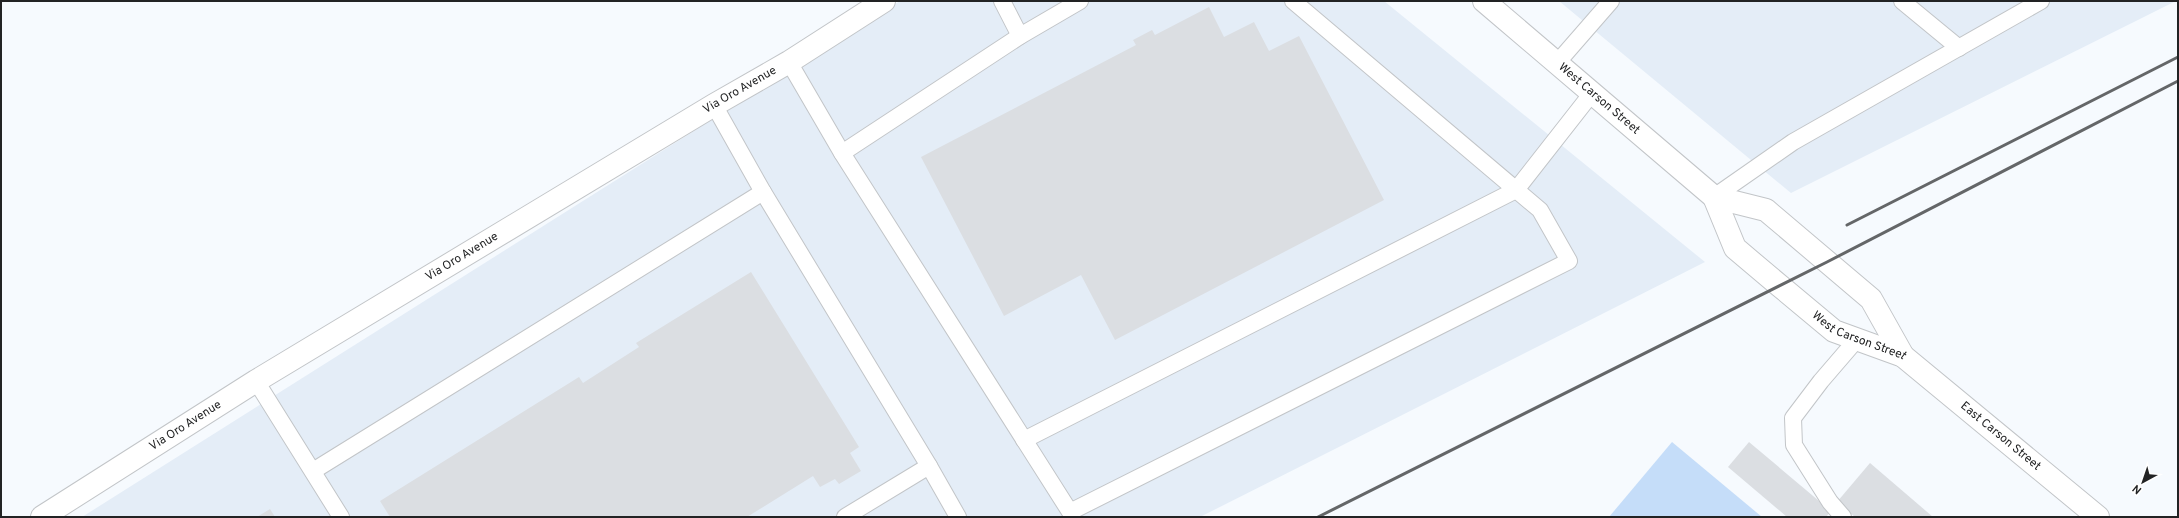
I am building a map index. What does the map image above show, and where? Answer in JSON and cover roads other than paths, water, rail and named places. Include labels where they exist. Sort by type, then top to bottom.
[{"type":"street","name":"Via Oro Avenue","points":[[42,517],[256,381],[714,105],[789,62],[884,1]]},
{"type":"street","name":"West Carson Street","points":[[1486,2],[1714,197],[1766,210],[1871,299],[1903,356]]},
{"type":"street","name":"West Carson Street","points":[[1714,197],[1735,248],[1834,331],[1858,338],[1903,356]]},
{"type":"street","name":"East Carson Street","points":[[1903,356],[2098,517]]},
{"type":"lane","points":[[1002,1],[1020,36]]},
{"type":"lane","points":[[842,153],[1020,36],[1080,1]]},
{"type":"lane","points":[[789,62],[842,153],[1070,512],[1569,261],[1540,210],[1293,1]]},
{"type":"lane","points":[[1557,63],[1611,1]]},
{"type":"lane","points":[[1902,1],[1958,48]]},
{"type":"lane","points":[[1714,197],[1793,142],[2041,1]]},
{"type":"lane","points":[[1024,440],[1516,190],[1592,93]]},
{"type":"lane","points":[[714,105],[763,192],[929,466],[958,517]]},
{"type":"lane","points":[[313,471],[763,192]]},
{"type":"lane","points":[[1843,517],[1830,502],[1794,445],[1794,418],[1821,381],[1858,338]]},
{"type":"lane","points":[[256,381],[341,517]]},
{"type":"lane","points":[[845,517],[929,466]]},
{"type":"railway","points":[[1847,225],[2178,57]]},
{"type":"railway","points":[[1318,517],[1827,262],[2178,81]]}]
